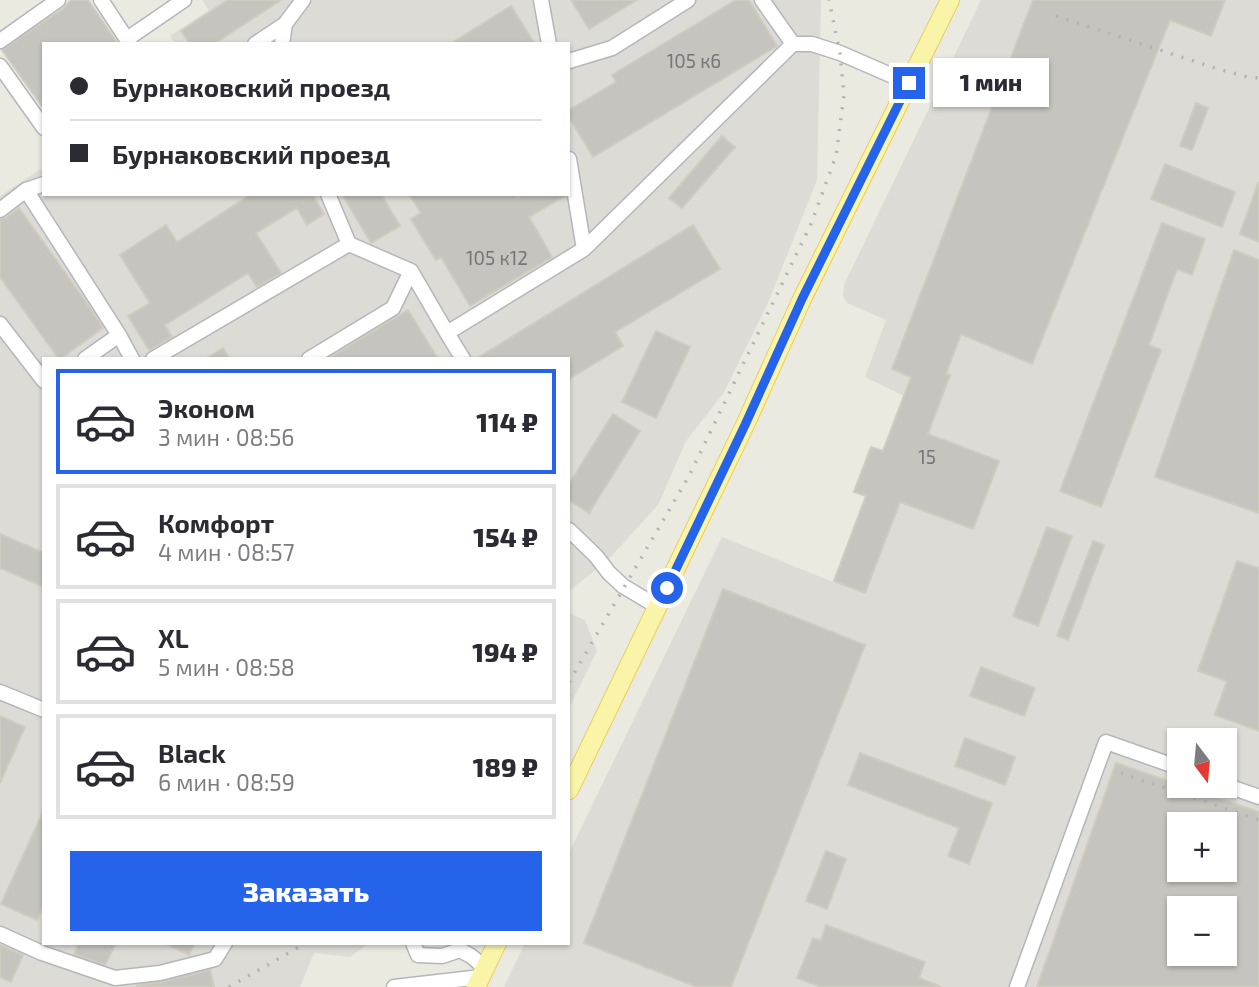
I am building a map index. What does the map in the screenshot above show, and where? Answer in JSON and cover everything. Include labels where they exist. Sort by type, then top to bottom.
[{"type":"main road","points":[[570,785],[575,762],[657,607],[802,299],[950,0]]},
{"type":"main road","points":[[481,977],[496,945]]},
{"type":"lane","points":[[0,41],[58,0]]},
{"type":"lane","points":[[101,0],[128,41],[184,0]]},
{"type":"lane","points":[[258,42],[285,24],[303,0]]},
{"type":"lane","points":[[541,0],[549,42]]},
{"type":"lane","points":[[570,61],[612,48],[688,0]]},
{"type":"lane","points":[[762,0],[793,44]]},
{"type":"lane","points":[[282,42],[285,24]]},
{"type":"lane","points":[[447,333],[584,249],[793,44],[812,44],[840,53],[909,83]]},
{"type":"lane","points":[[0,66],[42,125]]},
{"type":"lane","points":[[570,165],[584,249]]},
{"type":"lane","points":[[0,210],[26,190],[42,185]]},
{"type":"lane","points":[[26,190],[131,357]]},
{"type":"lane","points":[[329,196],[349,244],[411,271],[462,357]]},
{"type":"lane","points":[[156,357],[349,244]]},
{"type":"lane","points":[[312,357],[393,308],[411,271]]},
{"type":"lane","points":[[0,324],[42,379]]},
{"type":"lane","points":[[88,357],[119,335]]},
{"type":"lane","points":[[570,531],[623,586],[657,607]]},
{"type":"lane","points":[[0,692],[42,709]]},
{"type":"lane","points":[[1017,987],[1106,742],[1167,763]]},
{"type":"lane","points":[[1237,789],[1259,797]]},
{"type":"lane","points":[[0,934],[42,953],[115,978],[160,973],[215,959],[224,945]]},
{"type":"lane","points":[[394,987],[481,977],[471,956],[460,950],[442,956],[418,955],[414,945]]},
{"type":"shaded area","points":[[202,0],[821,0],[817,180],[768,303],[723,394],[686,441],[658,505],[607,561],[570,590],[570,357],[42,357],[42,945],[366,945],[350,957],[314,953],[300,987],[0,987],[0,196],[42,168],[42,196],[570,196],[570,42],[174,42],[170,36],[209,10]]},
{"type":"shaded area","points":[[981,0],[1259,0],[1259,987],[504,987],[524,945],[570,945],[570,851],[722,537],[833,582],[904,396],[865,377],[886,320],[847,303],[843,296],[844,285]]},
{"type":"shaded area","points":[[570,613],[585,620],[597,651],[570,706]]},
{"type":"building","points":[[71,0],[88,0],[117,42],[42,42],[42,106],[2,50],[64,8]]},
{"type":"building","points":[[228,0],[281,0],[217,42],[189,42],[181,31]]},
{"type":"building","points":[[571,0],[637,0],[589,29]]},
{"type":"building","points":[[736,0],[749,0],[777,46],[593,157],[570,119],[570,109],[616,82],[612,75]]},
{"type":"building","points":[[1033,0],[1225,0],[1211,36],[1170,20],[1032,364],[961,334],[946,374],[950,375],[928,434],[999,461],[973,529],[900,502],[865,593],[834,581],[866,496],[854,492],[871,447],[883,451],[911,377],[892,369]]},
{"type":"building","points":[[511,6],[534,42],[453,42]]},
{"type":"building","points":[[1196,103],[1208,108],[1192,150],[1180,146]]},
{"type":"building","points":[[722,136],[735,147],[682,208],[669,198]]},
{"type":"building","points":[[1165,164],[1235,192],[1222,227],[1151,199]]},
{"type":"building","points":[[1259,183],[1259,242],[1240,234]]},
{"type":"building","points":[[249,196],[313,196],[324,214],[307,225],[297,208],[256,233],[281,273],[257,287],[248,273],[165,325],[172,337],[149,350],[128,316],[150,303],[120,255],[166,225],[177,242]]},
{"type":"building","points":[[343,196],[382,196],[400,226],[371,243]]},
{"type":"building","points":[[410,196],[565,196],[529,217],[552,257],[470,306],[441,257],[436,260],[411,219],[421,213]]},
{"type":"building","points":[[19,208],[103,328],[63,357],[58,357],[0,277],[0,219],[6,218]]},
{"type":"building","points":[[1162,223],[1205,239],[1192,275],[1177,269],[1149,345],[1161,350],[1101,507],[1060,491]]},
{"type":"building","points":[[693,225],[720,269],[615,332],[623,346],[570,378],[570,357],[479,357]]},
{"type":"building","points":[[1234,250],[1259,260],[1259,513],[1155,477]]},
{"type":"building","points":[[408,310],[437,357],[331,357]]},
{"type":"building","points":[[656,331],[690,347],[656,418],[622,402]]},
{"type":"building","points":[[223,348],[229,357],[208,357]]},
{"type":"building","points":[[613,414],[640,431],[589,513],[570,501],[570,482]]},
{"type":"building","points":[[1047,527],[1072,536],[1038,626],[1013,616]]},
{"type":"building","points":[[0,534],[42,552],[42,586],[0,568]]},
{"type":"building","points":[[1093,541],[1104,545],[1068,640],[1057,636]]},
{"type":"building","points":[[1237,561],[1259,568],[1259,731],[1215,715],[1227,681],[1198,671]]},
{"type":"building","points":[[723,589],[865,645],[731,987],[697,987],[584,943]]},
{"type":"building","points":[[981,667],[1035,688],[1024,716],[970,696]]},
{"type":"building","points":[[0,716],[25,727],[0,783]]},
{"type":"building","points":[[965,738],[1015,757],[1005,785],[955,766]]},
{"type":"building","points":[[860,753],[992,803],[969,864],[948,856],[959,828],[848,785]]},
{"type":"building","points":[[1116,763],[1167,780],[1167,798],[1218,798],[1259,812],[1259,987],[1037,987]]},
{"type":"building","points":[[42,814],[42,909],[37,920],[1,904]]},
{"type":"building","points":[[826,851],[846,859],[827,909],[806,901]]},
{"type":"building","points":[[826,925],[925,962],[919,978],[941,987],[821,987],[797,978],[813,938],[821,941]]},
{"type":"building","points":[[0,945],[23,955],[11,982],[0,977]]},
{"type":"building","points":[[78,945],[115,945],[105,965],[74,954]]},
{"type":"building","points":[[168,945],[194,945],[189,955]]},
{"type":"building","points":[[210,970],[214,987],[137,987],[137,985]]},
{"type":"railway","points":[[570,680],[689,476],[811,224],[836,156],[844,95],[840,53],[829,0]]},
{"type":"railway","points":[[1056,16],[1218,69],[1259,78]]},
{"type":"railway","points":[[1121,773],[1259,820]]},
{"type":"railway","points":[[229,987],[302,945]]},
{"type":"route","points":[[667,588],[802,299],[909,83]]}]
